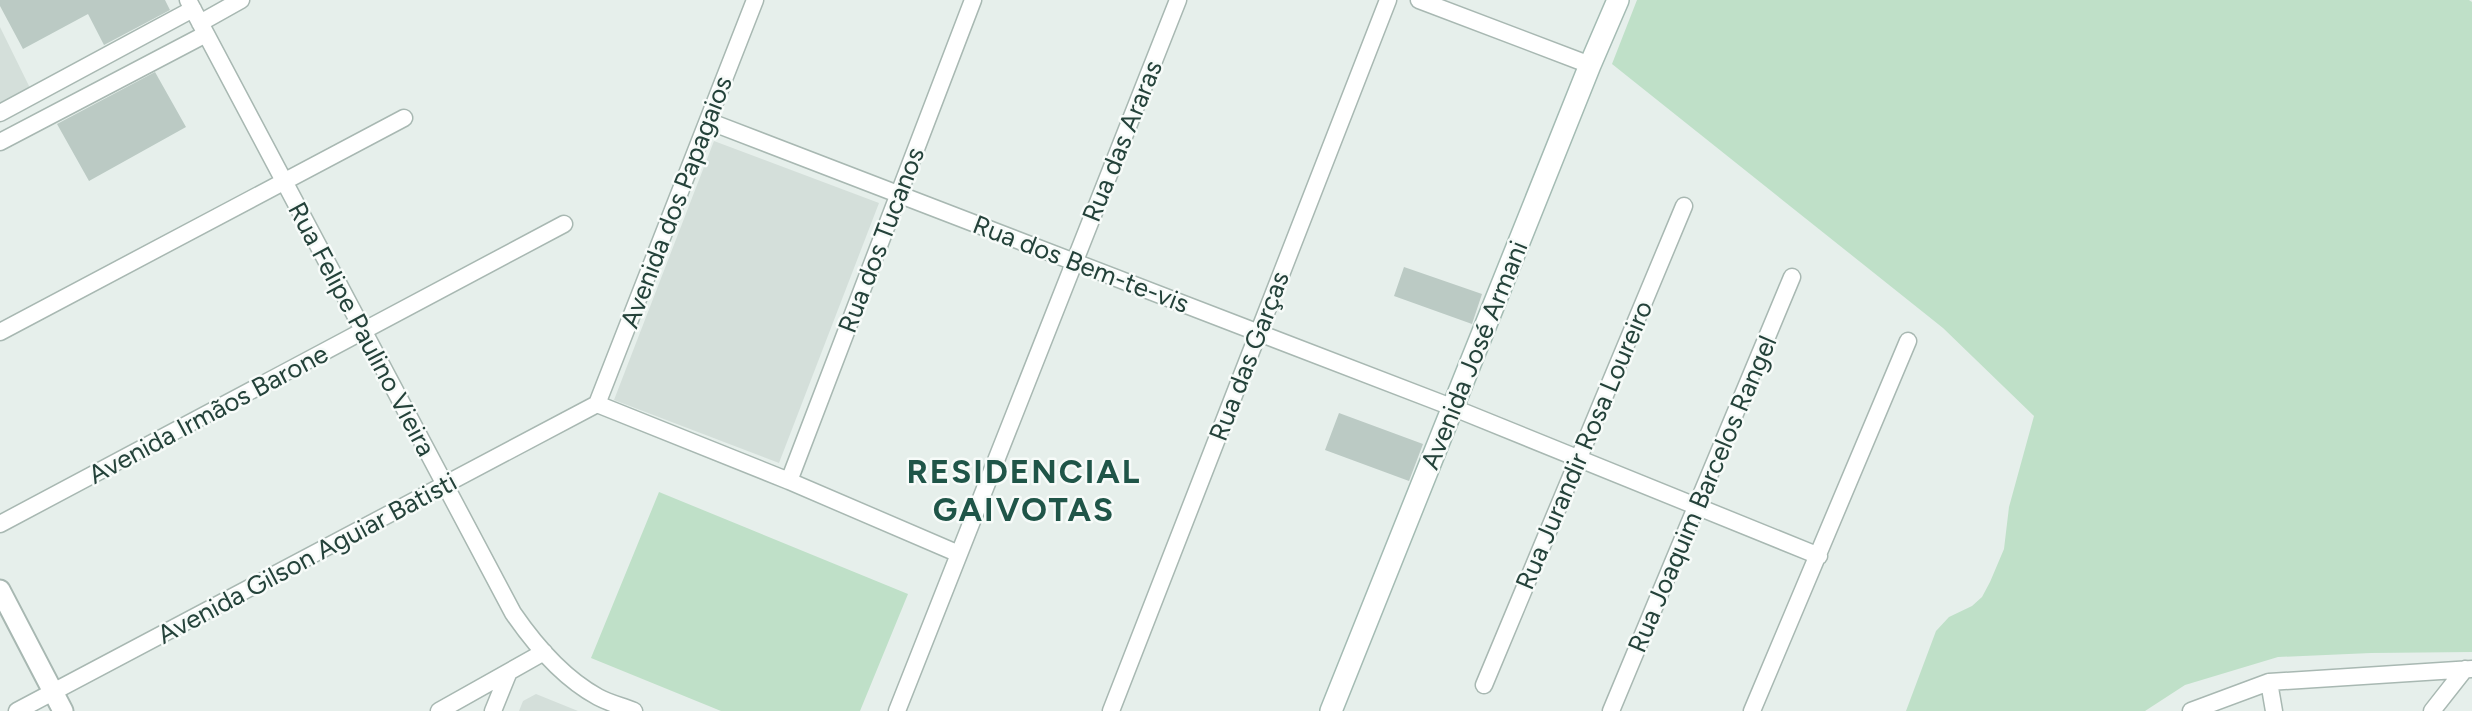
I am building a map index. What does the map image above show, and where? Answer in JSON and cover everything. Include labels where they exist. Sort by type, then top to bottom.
[{"type":"main road","name":"Avenida José Armani","points":[[1331,711],[1618,0]]},
{"type":"street","points":[[0,113],[196,16],[241,0]]},
{"type":"street","name":"Avenida dos Papagaios","points":[[597,404],[755,0]]},
{"type":"street","name":"Rua dos Tucanos","points":[[789,481],[973,0]]},
{"type":"street","name":"Rua das Araras","points":[[897,711],[1178,0]]},
{"type":"street","name":"Rua das Garças","points":[[1111,711],[1388,0]]},
{"type":"street","points":[[1419,0],[1590,65]]},
{"type":"street","points":[[0,142],[196,16]]},
{"type":"street","name":"Rua Felipe Paulino Vieira","points":[[196,16],[513,613],[564,673],[598,697],[634,711]]},
{"type":"street","points":[[0,332],[404,118]]},
{"type":"street","name":"Rua dos Bem-te-vis","points":[[708,121],[1454,408],[1819,556]]},
{"type":"street","name":"Rua Jurandir Rosa Loureiro","points":[[1484,685],[1684,206]]},
{"type":"street","name":"Avenida Irmãos Barone","points":[[0,524],[565,224]]},
{"type":"street","name":"Rua Joaquim Barcelos Rangel","points":[[1611,711],[1792,277]]},
{"type":"street","points":[[1752,711],[1908,341]]},
{"type":"street","points":[[597,404],[789,481],[959,554]]},
{"type":"street","name":"Avenida Gilson Aguiar Batisti","points":[[17,711],[597,404]]},
{"type":"street","points":[[0,590],[63,711]]},
{"type":"street","points":[[439,711],[544,652]]},
{"type":"street","points":[[2191,711],[2269,682],[2469,669]]},
{"type":"street","points":[[2432,711],[2469,669]]},
{"type":"street","points":[[492,711],[508,674]]},
{"type":"street","points":[[2269,682],[2274,711]]},
{"type":"shaded area","points":[[0,27],[31,90],[0,105]]},
{"type":"shaded area","points":[[714,141],[879,203],[779,463],[614,400]]},
{"type":"shaded area","points":[[536,694],[578,711],[519,711],[523,701]]},
{"type":"green space","points":[[1637,0],[2472,2],[2472,652],[2278,657],[2185,685],[2145,711],[1906,711],[1936,631],[1949,617],[1972,606],[1982,597],[1990,582],[2004,549],[2009,507],[2034,416],[1943,328],[1612,64]]},
{"type":"green space","points":[[659,492],[908,594],[860,711],[721,711],[591,658]]},
{"type":"building","points":[[0,0],[165,0],[170,10],[104,45],[88,14],[23,49],[0,6]]},
{"type":"building","points":[[155,72],[186,127],[89,181],[57,124]]},
{"type":"building","points":[[1404,267],[1482,294],[1472,324],[1394,296]]},
{"type":"building","points":[[1339,413],[1423,444],[1409,481],[1325,450]]},
{"type":"district","name":"RESIDENCIAL GAIVOTAS","points":[[1024,490]]}]
